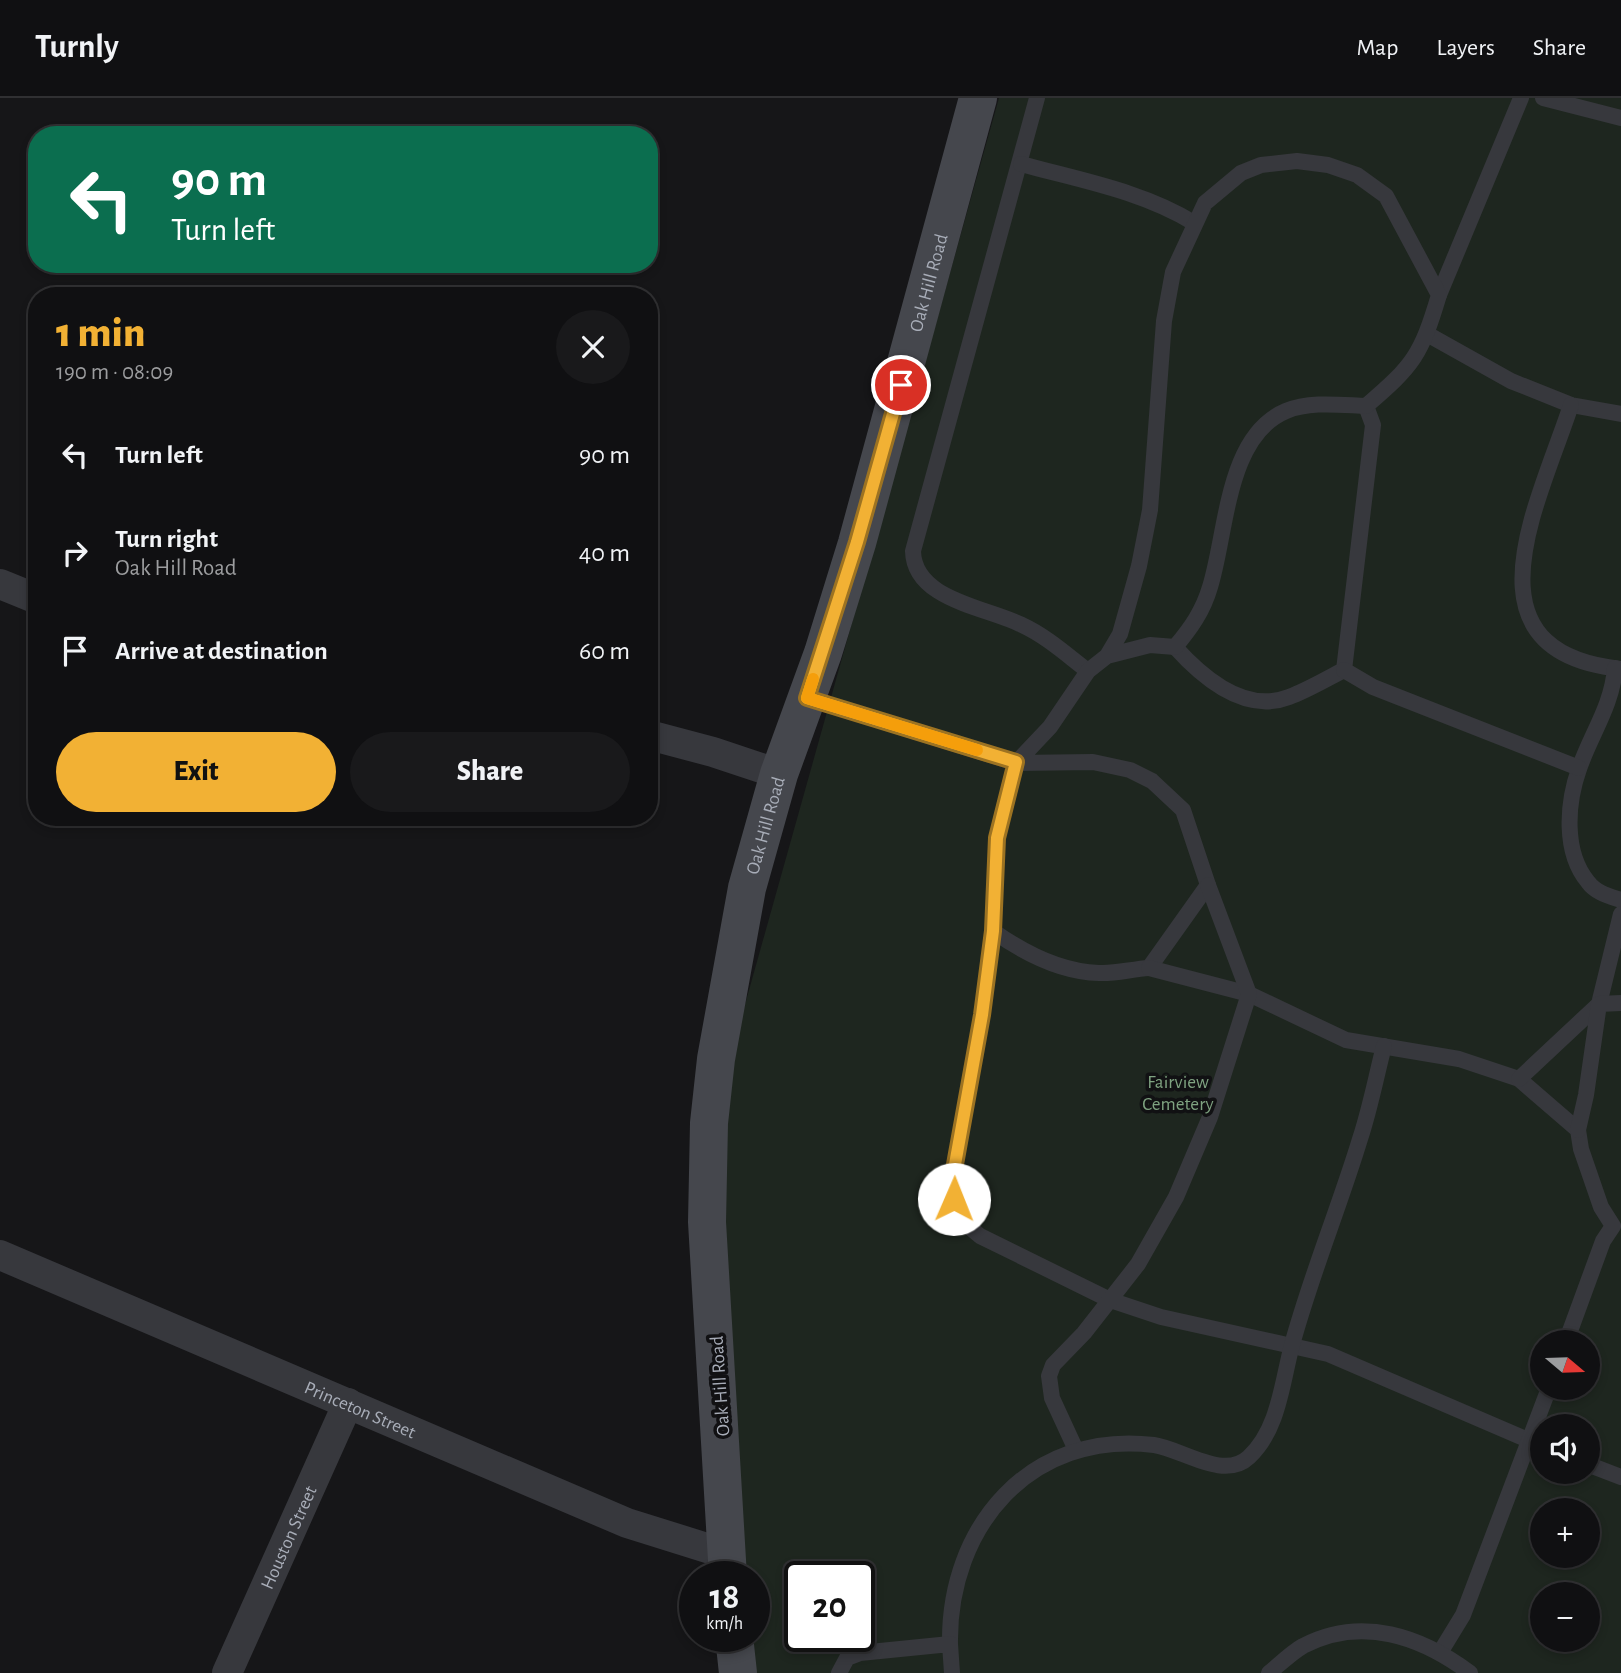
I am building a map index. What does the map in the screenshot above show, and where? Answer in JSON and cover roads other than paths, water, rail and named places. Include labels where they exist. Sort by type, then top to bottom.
[{"type":"street","name":"Oak Hill Road","points":[[727,1561],[722,1439],[707,1222],[709,1123],[716,1059],[739,924],[779,774],[807,698],[857,542],[978,98]]},
{"type":"street","points":[[0,584],[28,595]]},
{"type":"street","points":[[658,737],[713,751],[779,774]]},
{"type":"street","name":"Princeton Street","points":[[0,1255],[716,1561]]},
{"type":"street","name":"Houston Street","points":[[227,1673],[348,1403]]},
{"type":"street","points":[[736,1652],[738,1673]]},
{"type":"lane","points":[[1037,98],[914,551],[914,562],[917,573],[940,592],[1023,625],[1088,671]]},
{"type":"lane","points":[[1175,647],[1196,622],[1210,588],[1239,463],[1265,423],[1287,410],[1325,404],[1366,406],[1397,380],[1419,354],[1439,295],[1521,98]]},
{"type":"lane","points":[[1543,98],[1621,118]]},
{"type":"lane","points":[[1439,295],[1386,196],[1357,175],[1328,165],[1297,161],[1261,165],[1251,169],[1205,203],[1194,223],[1173,272],[1164,321],[1150,510],[1139,566],[1120,634],[1107,656],[1088,671],[1050,727],[1016,762],[997,838],[993,931],[982,1015],[952,1181],[960,1219],[980,1236],[1110,1300],[1161,1317],[1328,1354],[1530,1442]]},
{"type":"lane","points":[[1021,164],[1141,198],[1170,208],[1194,223]]},
{"type":"lane","points":[[1427,334],[1511,381],[1572,405],[1621,414]]},
{"type":"lane","points":[[1572,405],[1530,528],[1523,567],[1523,602],[1530,624],[1541,639],[1561,654],[1590,665],[1618,668],[1613,692],[1579,768],[1569,814],[1576,859],[1588,882],[1600,892],[1621,900]]},
{"type":"lane","points":[[1344,670],[1373,425],[1366,406]]},
{"type":"lane","points":[[1107,656],[1150,645],[1175,647],[1199,673],[1224,689],[1252,700],[1288,698],[1344,670]]},
{"type":"lane","points":[[1344,670],[1373,687],[1579,768]]},
{"type":"lane","points":[[807,698],[1016,762],[1093,762],[1130,770],[1152,781],[1183,810],[1249,994],[1210,1117],[1189,1169],[1138,1264],[1084,1333],[1053,1365],[1049,1376],[1052,1398],[1076,1450]]},
{"type":"lane","points":[[1149,968],[1208,885]]},
{"type":"lane","points":[[1571,1330],[1604,1241],[1617,1229],[1601,1207],[1581,1149],[1578,1130],[1587,1096],[1599,1004],[1621,914]]},
{"type":"lane","points":[[993,931],[1016,947],[1073,970],[1101,974],[1149,968],[1249,994],[1346,1040],[1459,1059],[1518,1079],[1578,1130]]},
{"type":"lane","points":[[1518,1079],[1599,1004],[1621,1003]]},
{"type":"lane","points":[[952,1673],[950,1610],[969,1547],[989,1510],[1025,1476],[1076,1450],[1124,1444],[1156,1446],[1224,1466],[1238,1464],[1250,1457],[1268,1429],[1282,1394],[1292,1345],[1362,1136],[1384,1046]]},
{"type":"lane","points":[[1441,1651],[1462,1615],[1530,1456]]},
{"type":"lane","points":[[1600,1469],[1621,1477]]},
{"type":"lane","points":[[1269,1673],[1302,1647],[1326,1637],[1364,1632],[1403,1635],[1441,1651],[1470,1673]]},
{"type":"lane","points":[[838,1673],[847,1658],[860,1653],[950,1644]]},
{"type":"park label","name":"Fairview Cemetery","points":[[1178,1092]]}]
